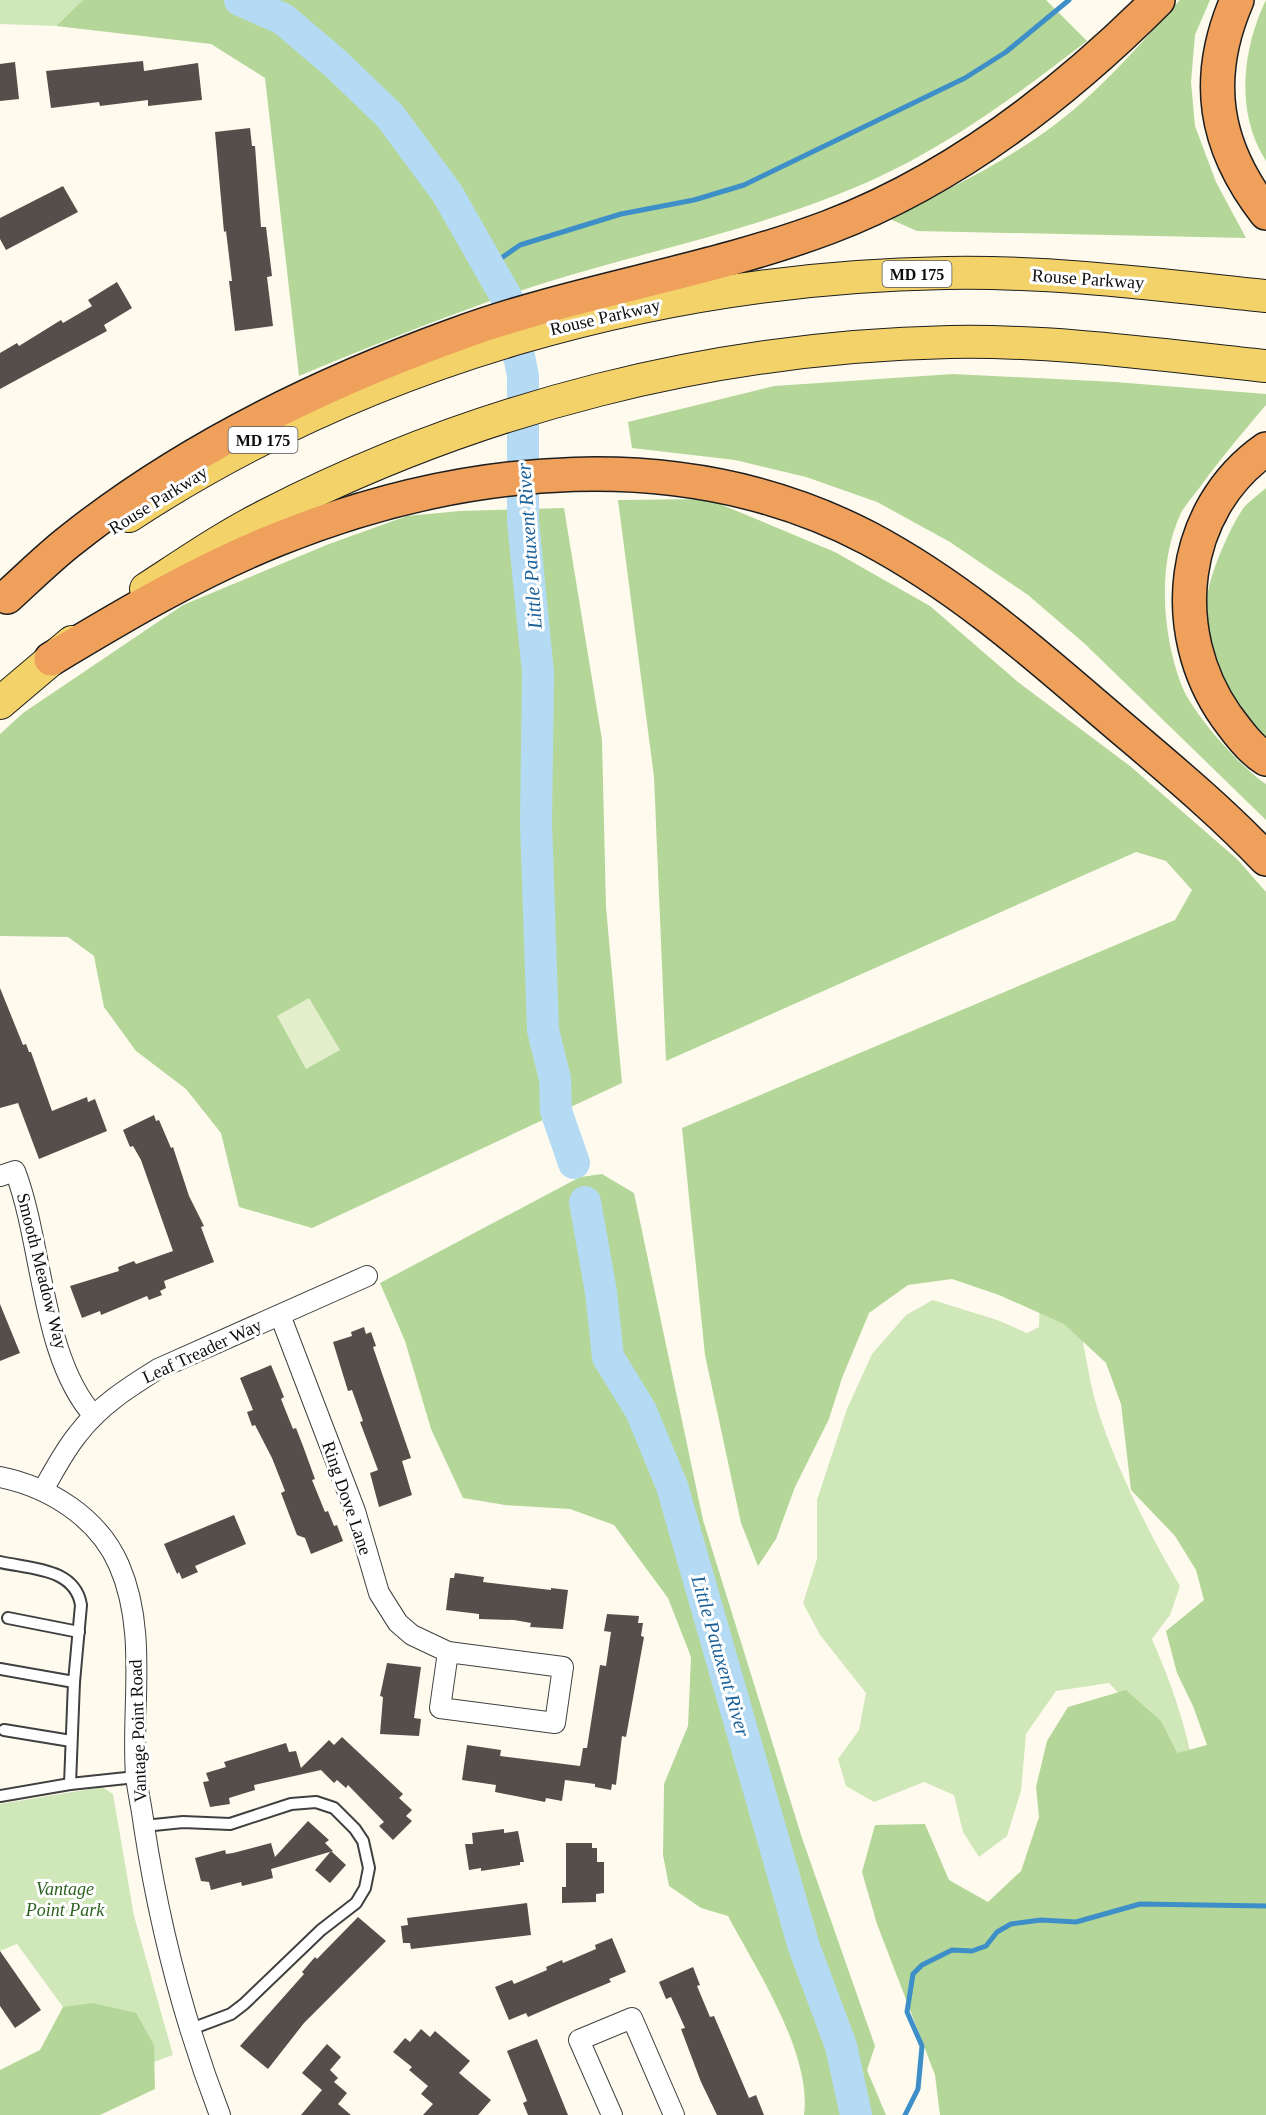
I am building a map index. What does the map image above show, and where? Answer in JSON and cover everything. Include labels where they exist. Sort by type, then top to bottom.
[{"type":"highway","points":[[4,600],[72,539],[152,483],[222,441],[297,402],[457,346],[829,227],[872,209],[931,177],[1028,116],[1075,78],[1158,0]]},
{"type":"highway","points":[[1237,0],[1218,57],[1219,119],[1238,170],[1266,213]]},
{"type":"highway","points":[[1266,449],[1234,478],[1214,508],[1199,540],[1193,563],[1188,612],[1199,663],[1216,702],[1238,733],[1266,759]]},
{"type":"highway","points":[[51,658],[133,610],[208,571],[278,539],[360,512],[474,484],[574,473],[665,477],[720,486],[767,498],[867,537],[957,592],[1015,637],[1203,798],[1266,859]]},
{"type":"main road","name":"Rouse Parkway","points":[[567,311],[859,277],[946,273],[1026,274],[1266,296]]},
{"type":"main road","points":[[0,703],[51,658],[119,606],[198,555],[265,516],[403,453],[470,428],[574,396],[710,365],[776,355],[919,344],[1030,343],[1266,366]]},
{"type":"main road","name":"Rouse Parkway","points":[[4,600],[160,496],[304,419],[376,388],[457,346]]},
{"type":"street","name":"Smooth Meadow Way","points":[[0,1176],[15,1171],[27,1203],[55,1336],[74,1386],[83,1404],[94,1416]]},
{"type":"street","name":"Leaf Treader Way","points":[[43,1490],[77,1434],[94,1416],[115,1398],[158,1369],[367,1276]]},
{"type":"street","name":"Ring Dove Lane","points":[[280,1315],[356,1510],[379,1593],[398,1623],[412,1635],[448,1652],[563,1668],[555,1723],[440,1708],[448,1652]]},
{"type":"street","name":"Vantage Point Road","points":[[0,1477],[43,1490],[68,1504],[107,1543],[119,1564],[135,1621],[136,1777],[161,1919],[191,2029],[220,2115]]},
{"type":"street","points":[[612,2115],[579,2040],[632,2018],[674,2115]]},
{"type":"lane","points":[[0,1562],[64,1576],[73,1583],[79,1593],[81,1605],[74,1682],[70,1784]]},
{"type":"lane","points":[[8,1618],[79,1632]]},
{"type":"lane","points":[[0,1669],[74,1682]]},
{"type":"lane","points":[[4,1730],[72,1741]]},
{"type":"lane","points":[[0,1796],[70,1784],[136,1777]]},
{"type":"lane","points":[[144,1826],[183,1822],[230,1824],[291,1804],[316,1802],[334,1808],[355,1829],[366,1853],[369,1868],[366,1888],[356,1903],[321,1930],[231,2014],[191,2029]]},
{"type":"green space","points":[[0,0],[83,0],[56,26],[0,24]]},
{"type":"green space","points":[[83,0],[1046,0],[1087,41],[1021,91],[955,136],[865,183],[778,216],[598,267],[489,301],[299,376],[265,78],[211,44],[56,26]]},
{"type":"green space","points":[[1180,0],[1210,0],[1195,35],[1191,82],[1195,126],[1216,182],[1246,238],[917,231],[890,219],[997,163],[1057,123],[1106,80]]},
{"type":"green space","points":[[1266,0],[1266,161],[1256,142],[1250,122],[1245,81],[1252,39]]},
{"type":"green space","points":[[953,374],[1115,382],[1266,394],[1266,405],[1224,455],[1181,513],[1168,554],[1165,598],[1170,643],[1186,696],[1218,738],[1244,766],[1266,784],[1266,820],[1085,644],[1028,595],[950,542],[877,502],[806,477],[735,460],[632,448],[628,422],[774,386]]},
{"type":"green space","points":[[1266,488],[1266,736],[1241,707],[1223,674],[1211,638],[1207,600],[1211,578],[1233,525],[1245,506]]},
{"type":"green space","points":[[708,499],[835,552],[930,606],[1018,682],[1130,766],[1238,860],[1266,892],[1266,2115],[940,2115],[935,2075],[877,1924],[862,1872],[875,1825],[925,1824],[949,1880],[988,1902],[1021,1871],[1039,1817],[1036,1787],[1047,1741],[1068,1707],[1126,1690],[1161,1721],[1177,1753],[1207,1745],[1193,1706],[1177,1673],[1166,1631],[1204,1600],[1196,1570],[1175,1536],[1131,1490],[1121,1404],[1106,1363],[1064,1324],[999,1295],[952,1279],[908,1285],[869,1313],[842,1378],[829,1419],[795,1487],[776,1539],[758,1566],[741,1523],[705,1355],[682,1128],[1175,920],[1192,890],[1166,861],[1136,852],[666,1061],[654,777],[618,500]]},
{"type":"green space","points":[[564,508],[602,740],[606,907],[622,1083],[312,1228],[239,1207],[221,1133],[186,1089],[136,1051],[104,1007],[94,956],[68,937],[0,936],[0,734],[23,713],[183,605],[329,544],[407,516],[460,511]]},
{"type":"green space","points":[[309,998],[340,1050],[306,1069],[277,1016]]},
{"type":"green space","points":[[602,1174],[634,1193],[703,1520],[802,1838],[875,2046],[867,2070],[886,2115],[804,2115],[804,2091],[791,2039],[780,2012],[728,1916],[701,1908],[669,1886],[663,1855],[664,1784],[688,1726],[691,1657],[668,1598],[614,1525],[570,1509],[505,1505],[463,1498],[431,1429],[405,1341],[380,1283],[580,1177]]},
{"type":"green space","points":[[1040,1293],[1079,1321],[1094,1397],[1110,1445],[1143,1519],[1180,1586],[1170,1615],[1152,1639],[1177,1704],[1194,1772],[1109,1683],[1056,1691],[1026,1734],[1021,1791],[1007,1836],[979,1857],[963,1832],[954,1795],[924,1782],[874,1802],[846,1786],[838,1759],[859,1730],[866,1693],[820,1635],[803,1603],[817,1559],[817,1500],[847,1409],[872,1354],[906,1315],[933,1300],[997,1320],[1027,1333],[1039,1327]]},
{"type":"green space","name":"Vantage Point Park","points":[[102,1787],[113,1794],[134,1916],[173,2055],[108,2079],[63,2007],[17,1944],[0,1951],[0,1804]]},
{"type":"green space","points":[[93,2003],[136,2013],[154,2045],[155,2089],[100,2115],[0,2115],[0,2070],[40,2050],[63,2007]]},
{"type":"building","points":[[143,61],[144,71],[198,63],[202,100],[148,106],[148,100],[100,106],[99,102],[51,108],[46,71]]},
{"type":"building","points":[[15,62],[19,99],[0,101],[0,64]]},
{"type":"building","points":[[250,128],[252,146],[255,146],[261,227],[266,227],[272,276],[267,277],[273,326],[235,331],[229,281],[232,281],[226,231],[224,232],[215,132]]},
{"type":"building","points":[[63,186],[78,212],[6,250],[0,239],[0,218]]},
{"type":"building","points":[[117,282],[132,308],[104,325],[107,331],[0,389],[0,353],[17,343],[19,346],[61,320],[63,323],[92,306],[88,300]]},
{"type":"building","points":[[0,988],[23,1045],[26,1044],[31,1052],[52,1111],[87,1097],[88,1102],[95,1099],[107,1131],[39,1159],[18,1103],[0,1108]]},
{"type":"building","points":[[154,1115],[156,1121],[159,1120],[171,1148],[173,1147],[189,1196],[204,1226],[201,1227],[214,1262],[164,1281],[166,1288],[160,1291],[162,1295],[149,1300],[147,1296],[101,1315],[100,1311],[82,1318],[70,1286],[119,1271],[118,1267],[134,1261],[136,1264],[173,1251],[141,1160],[133,1146],[130,1147],[123,1130]]},
{"type":"building","points":[[0,1304],[20,1353],[0,1361]]},
{"type":"building","points":[[364,1327],[366,1334],[371,1332],[376,1346],[373,1347],[411,1458],[402,1461],[412,1495],[379,1507],[370,1473],[378,1470],[360,1422],[363,1421],[352,1390],[348,1391],[333,1342],[352,1336],[351,1332]]},
{"type":"building","points":[[271,1365],[284,1397],[281,1399],[293,1429],[296,1428],[315,1479],[312,1480],[325,1512],[328,1511],[334,1526],[337,1525],[343,1541],[311,1554],[305,1538],[297,1535],[281,1493],[285,1491],[272,1458],[255,1425],[252,1426],[247,1412],[253,1410],[240,1378]]},
{"type":"building","points":[[234,1515],[246,1544],[195,1566],[198,1572],[182,1579],[179,1572],[177,1574],[164,1544]]},
{"type":"building","points":[[455,1573],[484,1577],[483,1582],[568,1590],[563,1629],[530,1627],[531,1623],[514,1620],[479,1619],[479,1614],[446,1610],[450,1578],[454,1578]]},
{"type":"building","points":[[607,1614],[639,1616],[638,1623],[643,1623],[641,1636],[644,1637],[626,1737],[622,1736],[616,1785],[612,1784],[611,1790],[595,1787],[595,1784],[565,1780],[562,1801],[546,1798],[545,1802],[495,1792],[496,1785],[462,1780],[467,1745],[501,1750],[500,1756],[580,1766],[583,1748],[587,1748],[600,1665],[606,1666],[611,1632],[604,1631]]},
{"type":"building","points":[[387,1663],[421,1667],[414,1718],[421,1719],[419,1736],[380,1734],[383,1697],[380,1696]]},
{"type":"building","points":[[342,1737],[403,1794],[399,1798],[412,1810],[406,1816],[412,1821],[393,1840],[379,1826],[384,1822],[348,1785],[346,1788],[337,1780],[334,1783],[321,1770],[254,1785],[255,1790],[229,1798],[230,1804],[210,1807],[203,1782],[209,1781],[206,1773],[226,1767],[224,1762],[286,1743],[289,1752],[296,1751],[301,1768],[329,1740],[334,1745]]},
{"type":"building","points":[[308,1821],[329,1840],[325,1843],[333,1851],[271,1869],[273,1878],[242,1886],[241,1882],[211,1890],[209,1882],[201,1881],[195,1858],[225,1850],[226,1854],[233,1853],[271,1843],[275,1857]]},
{"type":"building","points":[[504,1829],[504,1833],[518,1831],[524,1862],[520,1862],[520,1865],[481,1871],[481,1868],[469,1870],[465,1844],[473,1844],[472,1833]]},
{"type":"building","points":[[566,1843],[592,1843],[592,1848],[597,1848],[597,1862],[604,1862],[604,1893],[596,1894],[596,1902],[562,1903],[562,1887],[566,1887]]},
{"type":"building","points":[[331,1851],[346,1865],[330,1883],[315,1870]]},
{"type":"building","points":[[527,1903],[531,1935],[411,1949],[410,1943],[403,1943],[401,1926],[408,1925],[407,1918]]},
{"type":"building","points":[[358,1917],[386,1941],[304,2023],[268,2069],[240,2046],[304,1974],[302,1972],[315,1957],[317,1959]]},
{"type":"building","points":[[612,1938],[626,1972],[609,1979],[611,1982],[528,2017],[526,2013],[509,2020],[495,1987],[512,1980],[514,1984],[547,1970],[546,1967],[562,1960],[563,1963],[596,1949],[595,1945]]},
{"type":"building","points":[[0,1951],[41,2010],[15,2028],[0,2006]]},
{"type":"building","points":[[693,1967],[700,1985],[697,1986],[710,2017],[714,2016],[749,2098],[756,2095],[764,2115],[717,2115],[701,2082],[681,2029],[685,2028],[671,1997],[666,1999],[659,1982]]},
{"type":"building","points":[[421,2029],[430,2037],[435,2031],[470,2061],[459,2073],[491,2100],[478,2115],[423,2115],[433,2104],[421,2094],[428,2086],[409,2070],[412,2067],[393,2052],[405,2038],[410,2042]]},
{"type":"building","points":[[537,2039],[568,2115],[528,2115],[523,2103],[527,2101],[507,2051]]},
{"type":"building","points":[[327,2044],[341,2057],[330,2070],[338,2078],[334,2082],[347,2093],[338,2104],[351,2115],[301,2115],[322,2090],[302,2073]]},
{"type":"waterway","name":"Little Patuxent River","points":[[240,0],[283,19],[336,64],[390,116],[447,193],[508,300],[523,376],[523,521],[538,673],[536,823],[543,1030],[555,1079],[556,1111],[574,1163]]},
{"type":"waterway","points":[[490,266],[520,245],[621,214],[694,200],[744,185],[965,78],[1006,52],[1069,0]]},
{"type":"waterway","name":"Little Patuxent River","points":[[585,1202],[601,1292],[608,1357],[641,1411],[672,1486],[804,1947],[841,2046],[856,2115]]},
{"type":"waterway","points":[[905,2115],[918,2089],[922,2046],[907,2012],[913,1974],[922,1965],[952,1950],[972,1951],[986,1946],[997,1932],[1011,1924],[1041,1920],[1076,1922],[1140,1904],[1266,1906]]}]
